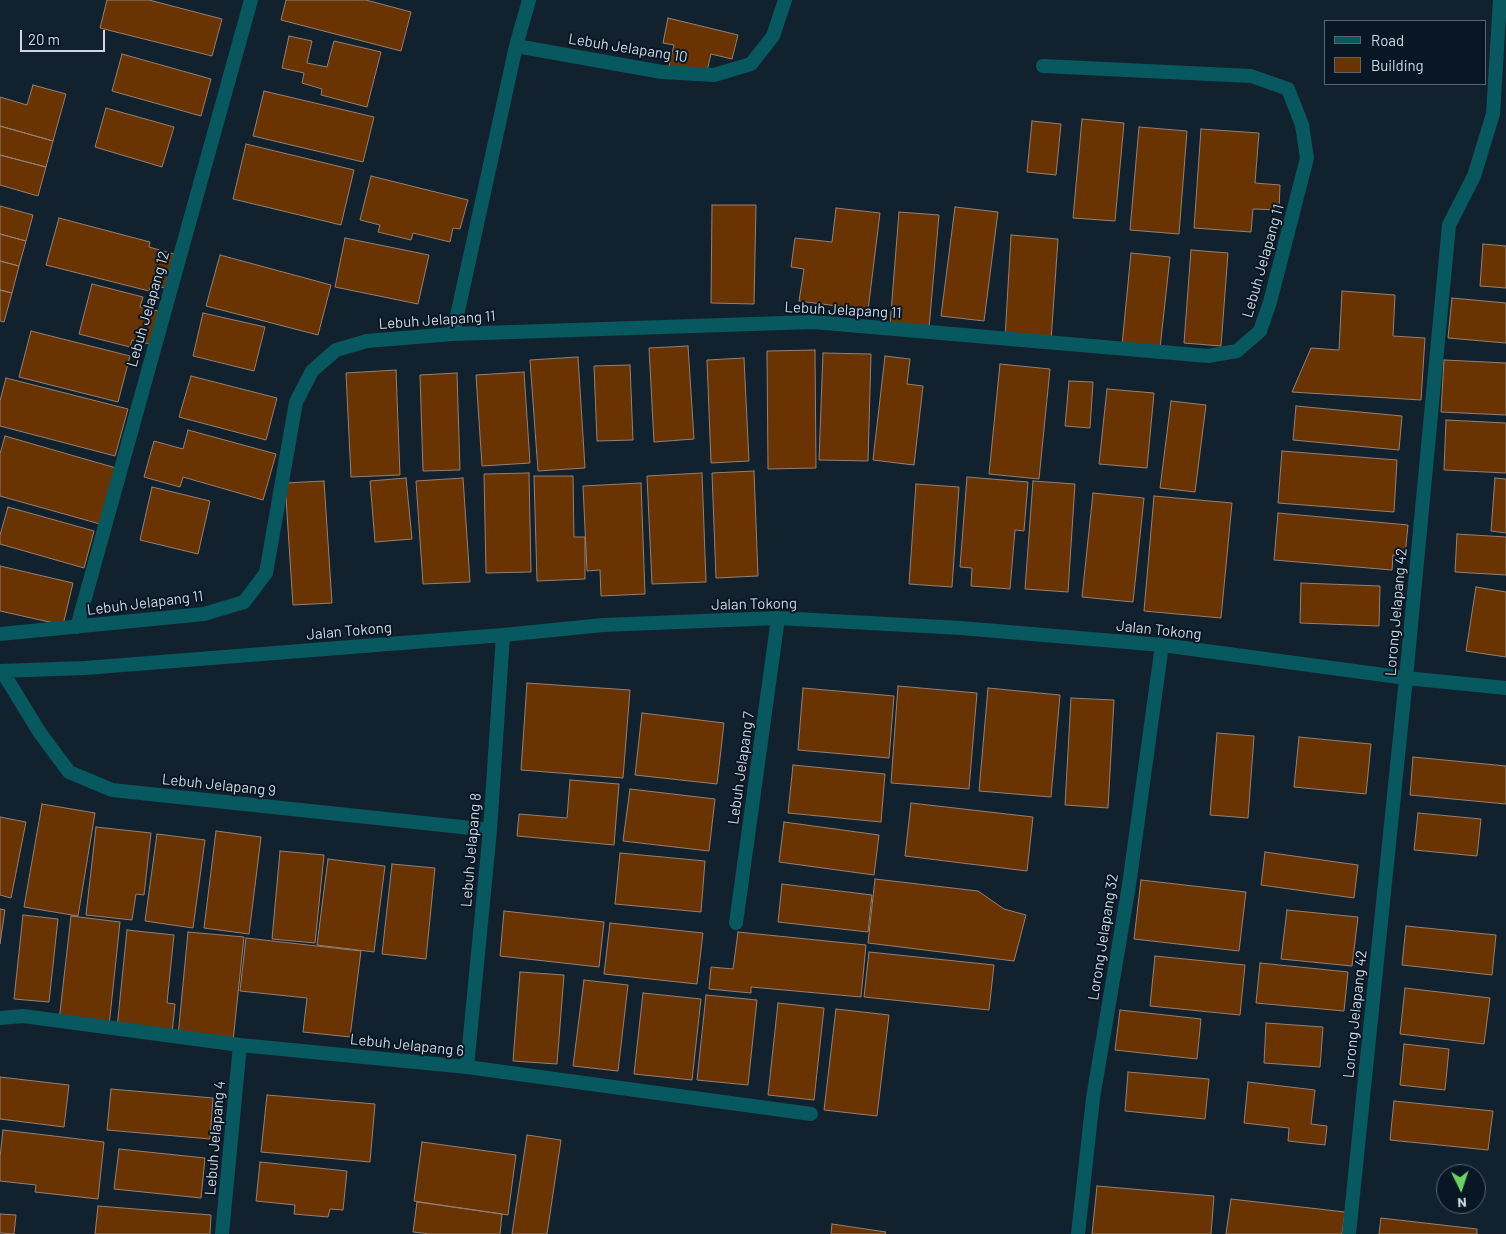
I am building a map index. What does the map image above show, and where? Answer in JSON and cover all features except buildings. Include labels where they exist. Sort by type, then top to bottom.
[{"type":"street","name":"Lebuh Jelapang 12","points":[[77,627],[251,0]]},
{"type":"street","points":[[453,334],[516,46],[530,0]]},
{"type":"street","name":"Lebuh Jelapang 10","points":[[516,46],[662,72],[714,76],[751,64],[773,36],[785,0]]},
{"type":"street","name":"Lorong Jelapang 42","points":[[1349,1234],[1406,678],[1449,225],[1474,176],[1493,114],[1500,0]]},
{"type":"street","name":"Lebuh Jelapang 11","points":[[0,634],[204,614],[244,602],[266,573],[296,402],[312,371],[336,350],[367,340],[453,334],[812,322],[1208,356],[1238,351],[1260,330],[1270,302],[1307,158],[1302,125],[1288,89],[1252,76],[1043,66]]},
{"type":"street","name":"Jalan Tokong","points":[[1,671],[85,668],[503,635],[603,625],[778,618],[961,628],[1162,645],[1406,678],[1506,688]]},
{"type":"street","name":"Lebuh Jelapang 7","points":[[736,923],[778,618]]},
{"type":"street","name":"Lebuh Jelapang 8","points":[[467,1067],[490,830],[503,635]]},
{"type":"street","name":"Lorong Jelapang 32","points":[[1078,1234],[1093,1098],[1129,885],[1162,645]]},
{"type":"street","name":"Lebuh Jelapang 9","points":[[1,671],[40,733],[70,772],[112,790],[490,830]]},
{"type":"street","name":"Lebuh Jelapang 6","points":[[0,1018],[23,1016],[240,1045],[467,1067],[811,1114]]},
{"type":"street","name":"Lebuh Jelapang 4","points":[[222,1234],[240,1045]]}]
